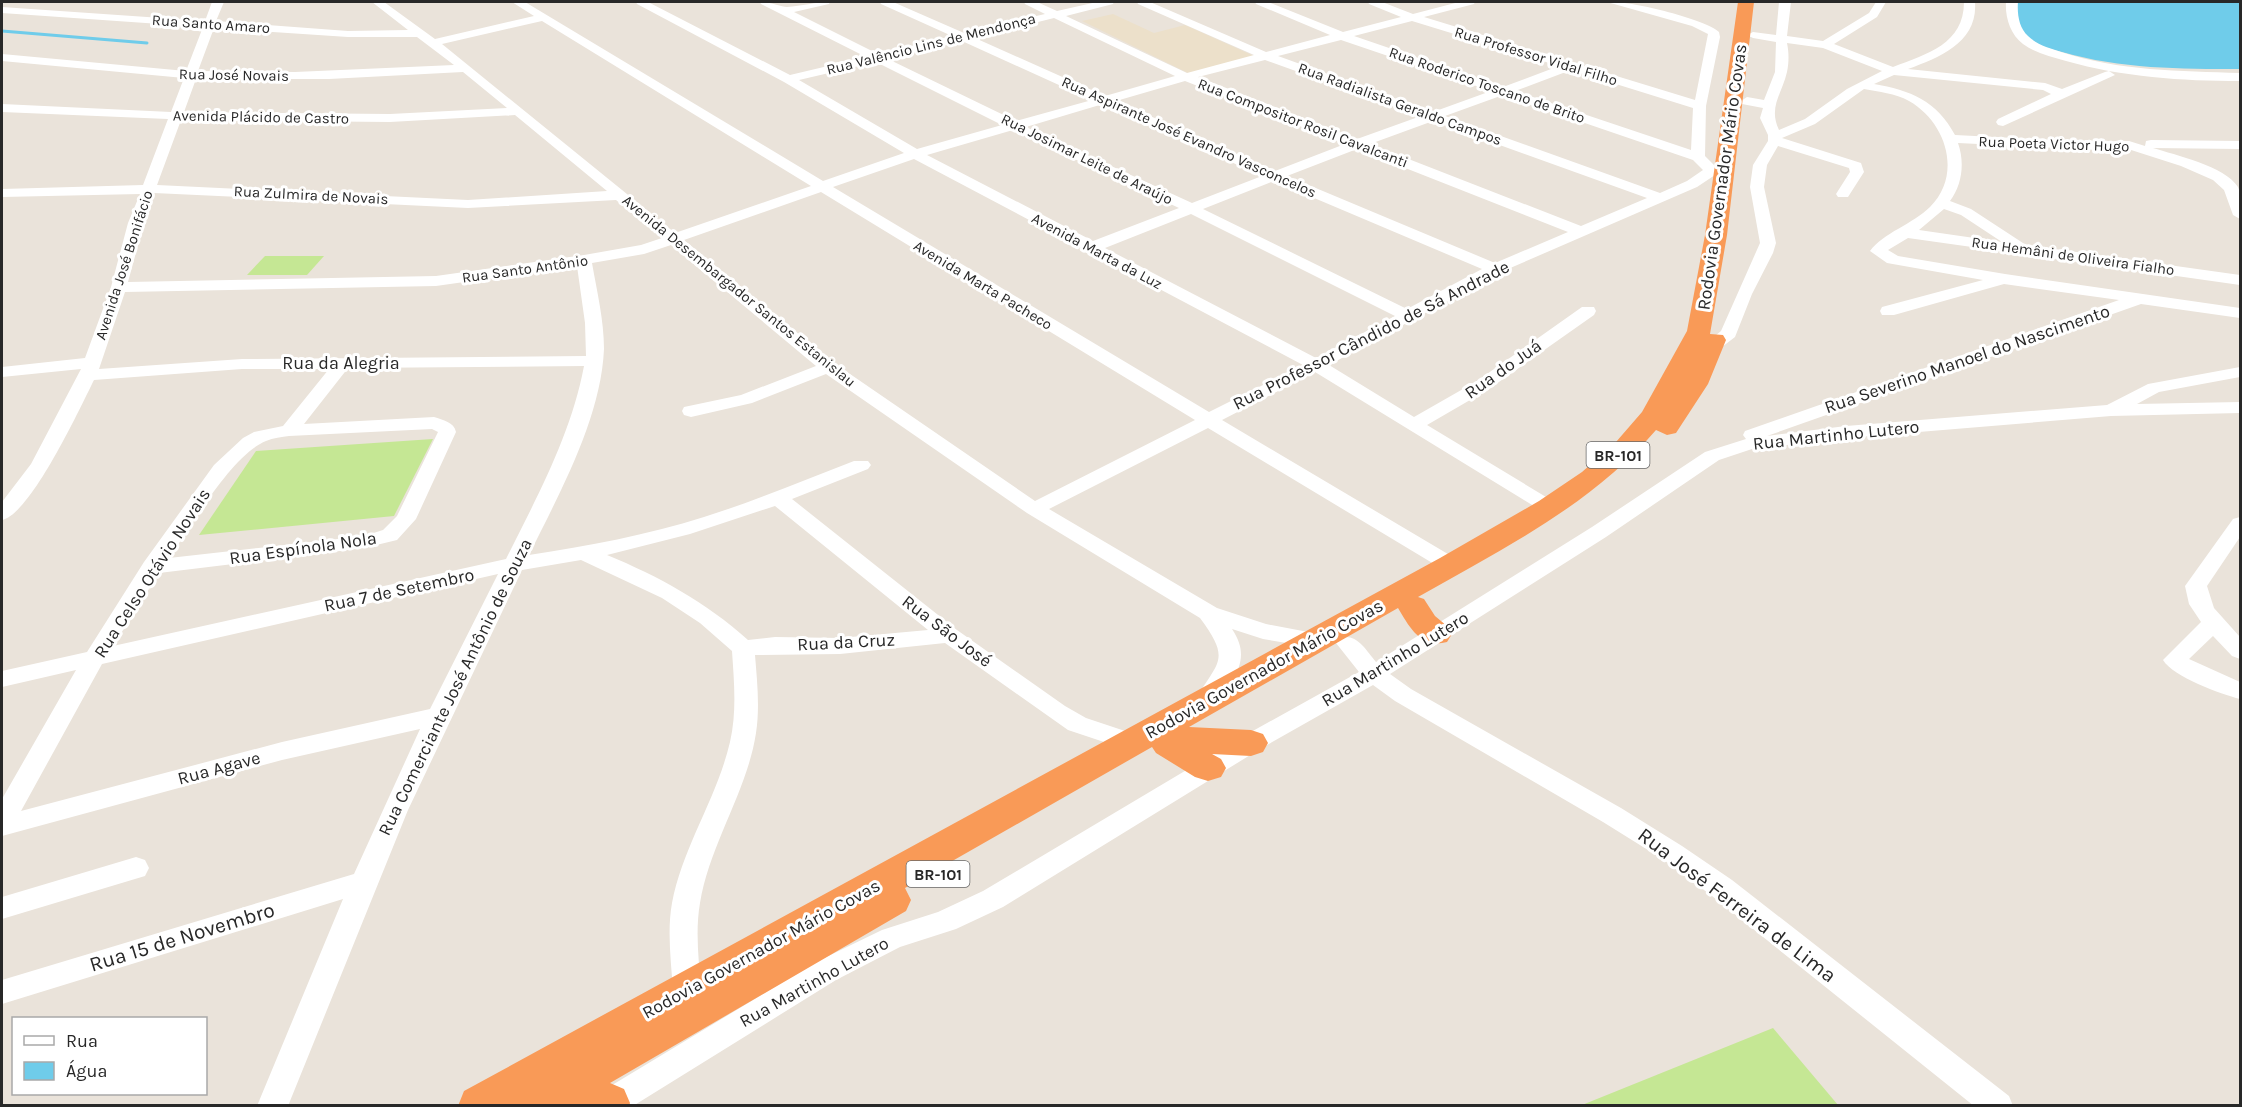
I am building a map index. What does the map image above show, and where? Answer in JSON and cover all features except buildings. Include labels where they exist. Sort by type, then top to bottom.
[{"type":"highway","name":"Rodovia Governador Mário Covas","points":[[544,1098],[1331,641],[1450,565],[1549,507],[1600,471],[1626,448],[1654,415],[1699,331],[1716,235],[1718,171],[1728,50],[1746,2]]},
{"type":"highway","name":"Rodovia Governador Mário Covas","points":[[1728,50],[1756,2]]},
{"type":"highway","name":"Rodovia Governador Mário Covas","points":[[480,1106],[687,990],[1159,742],[1204,703],[1331,641],[1413,606],[1574,513],[1635,465],[1673,420],[1695,384],[1719,327],[1758,103],[1728,50]]},
{"type":"highway","points":[[1413,606],[1423,623],[1436,634]]},
{"type":"highway","points":[[1159,742],[1251,743]]},
{"type":"highway","points":[[1159,742],[1208,768]]},
{"type":"highway","points":[[544,1098],[606,1104]]},
{"type":"street","name":"Avenida José Bonifácio","points":[[2,514],[27,486],[41,464],[90,369],[119,287],[136,223],[218,2]]},
{"type":"street","name":"Avenida Desembargador Santos Estanislau","points":[[378,2],[466,68],[828,367],[1034,509],[1209,613],[1263,631],[1331,641]]},
{"type":"street","name":"Avenida Marta Pacheco","points":[[518,2],[819,186],[1450,565]]},
{"type":"street","name":"Avenida Marta da Luz","points":[[641,2],[788,79],[915,154],[1316,365],[1549,507]]},
{"type":"street","name":"Rua Josimar Leite de Araújo","points":[[765,2],[878,56],[1069,153],[1192,209],[1408,316]]},
{"type":"street","points":[[784,11],[825,2]]},
{"type":"street","name":"Rua Aspirante José Evandro Vasconcelos","points":[[885,2],[1276,177],[1495,269]]},
{"type":"street","name":"Rua Compositor Rosil Cavalcanti","points":[[1029,2],[1186,77],[1582,232]]},
{"type":"street","name":"Rua Valêncio Lins de Mendonça","points":[[788,79],[1109,2]]},
{"type":"street","name":"Rua Radialista Geraldo Campos","points":[[1142,2],[1265,56],[1661,198]]},
{"type":"street","name":"Rua Roderico Toscano de Brito","points":[[1260,2],[1342,36],[1698,157],[1718,171]]},
{"type":"street","name":"Rua Professor Vidal Filho","points":[[1373,2],[1411,17],[1700,106]]},
{"type":"street","name":"Rua Santo Antônio","points":[[119,287],[436,281],[644,249],[915,154],[1186,77],[1470,2]]},
{"type":"street","points":[[1613,2],[1687,22],[1713,32],[1728,50]]},
{"type":"street","points":[[1785,2],[1781,38],[1784,56],[1781,72],[1758,103],[1775,138],[1856,166],[1857,172],[1843,194]]},
{"type":"street","points":[[1825,45],[1873,15],[1881,2]]},
{"type":"street","points":[[1712,346],[1729,333],[1743,294],[1765,253],[1768,243],[1759,206],[1758,179],[1760,165],[1775,138],[1795,129],[1862,85],[1927,56],[1958,38],[1968,25],[1967,2]]},
{"type":"street","points":[[2012,2],[2012,18],[2024,39],[2058,55],[2136,73],[2241,77]]},
{"type":"street","name":"Rua Santo Amaro","points":[[2,10],[426,38],[545,17]]},
{"type":"street","points":[[1728,50],[1781,38],[1825,45],[1893,71],[2045,87],[2062,94]]},
{"type":"street","points":[[1698,157],[1700,106],[1728,50]]},
{"type":"street","name":"Rua José Novais","points":[[2,57],[190,75],[336,75],[466,68]]},
{"type":"street","points":[[1090,248],[1357,144],[1571,66]]},
{"type":"street","points":[[2003,122],[2109,75]]},
{"type":"street","points":[[1862,85],[1906,95],[1918,101],[1942,123],[1957,168],[1941,203],[1905,233],[1878,251],[1893,260],[2005,279],[2241,313]]},
{"type":"street","name":"Avenida Plácido de Castro","points":[[2,108],[280,120],[394,120],[519,111]]},
{"type":"street","name":"Rua Poeta Victor Hugo","points":[[1949,139],[2097,146],[2129,145],[2205,171],[2224,182]]},
{"type":"street","points":[[2129,145],[2241,146]]},
{"type":"street","name":"Rua Professor Cândido de Sá Andrade","points":[[1034,509],[1316,365],[1495,269],[1718,171]]},
{"type":"street","points":[[2224,182],[2241,182]]},
{"type":"street","points":[[2224,182],[2231,188],[2241,215]]},
{"type":"street","name":"Rua Zulmira de Novais","points":[[2,193],[149,189],[293,193],[468,204],[620,195]]},
{"type":"street","points":[[1941,203],[1966,212],[2025,249]]},
{"type":"street","name":"Rua Hemâni de Oliveira Fialho","points":[[1905,233],[2241,280]]},
{"type":"street","points":[[2045,253],[2059,287]]},
{"type":"street","name":"Rua Comerciante José Antônio de Souza","points":[[272,1106],[363,882],[439,716],[515,564],[564,458],[584,404],[594,361],[594,333],[584,260]]},
{"type":"street","points":[[1888,311],[2005,279]]},
{"type":"street","name":"Rua Severino Manoel do Nascimento","points":[[1727,450],[1747,437],[1764,430],[2142,298]]},
{"type":"street","name":"Rua do Juá","points":[[1415,424],[1483,385],[1588,310]]},
{"type":"street","name":"Rua da Alegria","points":[[2,372],[242,364],[594,361]]},
{"type":"street","points":[[289,430],[342,364]]},
{"type":"street","points":[[691,411],[746,399],[828,367]]},
{"type":"street","points":[[2111,410],[2144,391],[2154,388],[2241,372]]},
{"type":"street","name":"Rua Martinho Lutero","points":[[606,1104],[826,971],[891,938],[968,912],[1208,768],[1373,674],[1599,532],[1697,465],[1727,450],[1749,444],[1835,433],[2111,410],[2239,410]]},
{"type":"street","name":"Rua Celso Otávio Novais","points":[[2,821],[94,659],[152,567],[220,469],[237,452],[261,436],[289,430],[434,423]]},
{"type":"street","name":"Rua Espínola Nola","points":[[152,567],[364,542],[390,535],[406,519],[447,432],[446,428],[434,423]]},
{"type":"street","name":"Rua 7 de Setembro","points":[[2,679],[515,564],[586,554],[697,526],[861,465]]},
{"type":"street","name":"Rua São José","points":[[777,497],[949,635],[1057,712],[1077,724],[1159,742]]},
{"type":"street","points":[[2237,534],[2196,586],[2199,602],[2241,651]]},
{"type":"street","points":[[586,554],[634,573],[667,591],[721,627],[743,648],[746,713],[743,741],[733,774],[698,854],[686,903],[683,930],[687,990]]},
{"type":"street","name":"Avenida Desembargador Santos Estanislau","points":[[1204,703],[1228,668],[1233,654],[1230,640],[1209,613]]},
{"type":"street","points":[[2215,622],[2174,660],[2188,669],[2241,691]]},
{"type":"street","name":"Rua da Cruz","points":[[743,648],[775,645],[840,646],[949,635]]},
{"type":"street","name":"Rua José Ferreira de Lima","points":[[1331,641],[1403,695],[1612,815],[1672,853],[1722,888],[1998,1106]]},
{"type":"street","name":"Rua Agave","points":[[2,826],[282,751],[439,716]]},
{"type":"street","points":[[2,908],[136,868]]},
{"type":"street","name":"Rua 15 de Novembro","points":[[2,992],[363,882]]},
{"type":"shaded area","points":[[1113,14],[1154,33],[1185,25],[1254,56],[1190,74],[1082,21]]},
{"type":"green space","points":[[265,256],[324,256],[307,275],[247,275]]},
{"type":"green space","points":[[433,439],[394,516],[199,535],[256,451]]},
{"type":"green space","points":[[1773,1028],[1838,1105],[1582,1105]]},
{"type":"water","points":[[2017,2],[2240,2],[2240,69],[2128,65],[2084,58],[2044,47],[2027,39],[2019,29],[2012,16]]},
{"type":"waterway","points":[[2,31],[147,43]]}]
